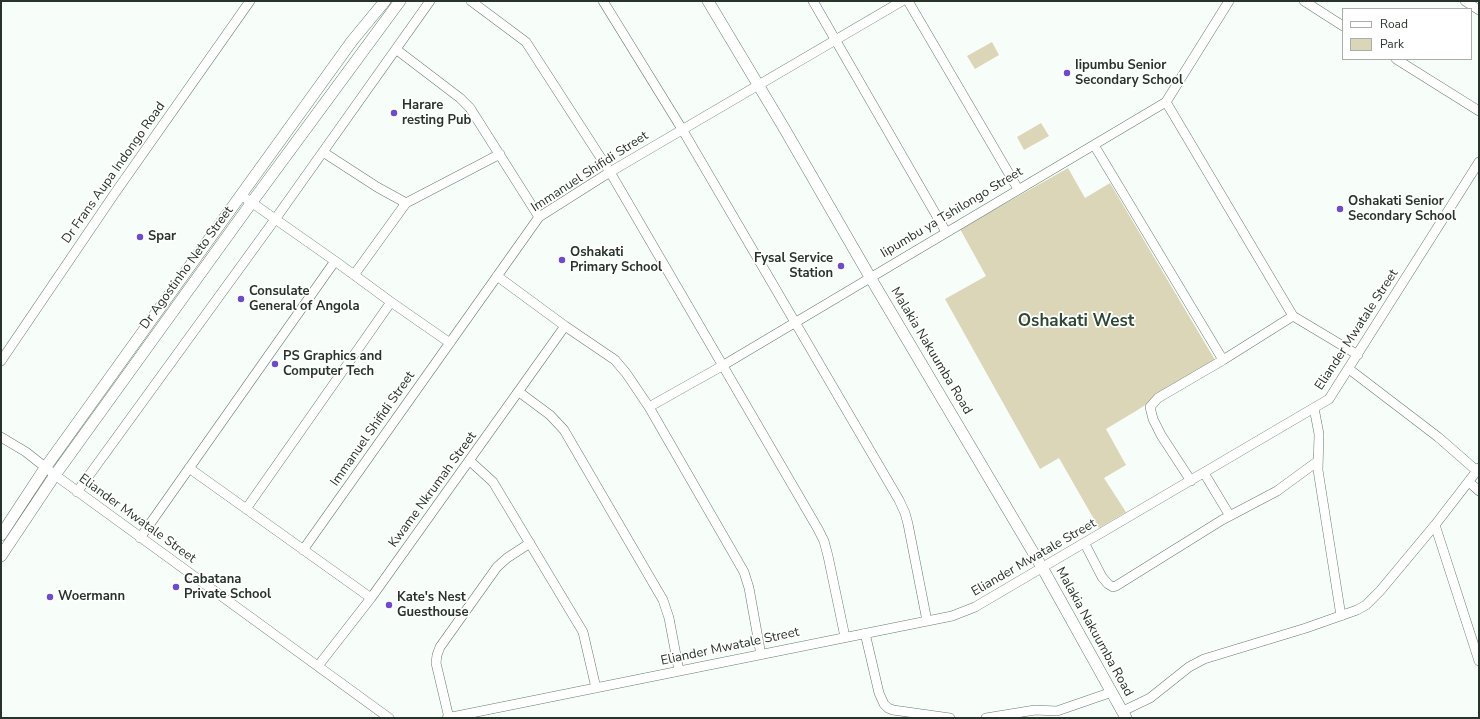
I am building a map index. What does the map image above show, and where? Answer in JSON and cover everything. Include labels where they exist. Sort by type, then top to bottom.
[{"type":"main road","name":"Dr Agostinho Neto Street","points":[[1,556],[55,475],[252,202],[400,1]]},
{"type":"main road","name":"Malakia Nakuumba Road","points":[[708,1],[1043,569],[1125,715]]},
{"type":"main road","name":"Dr Agostinho Neto Street","points":[[1,535],[45,468],[352,42],[381,4]]},
{"type":"street","name":"Dr Frans Aupa Indongo Road","points":[[1,361],[115,193],[250,1]]},
{"type":"street","points":[[77,492],[276,218],[430,1]]},
{"type":"street","points":[[471,1],[526,42],[610,172],[824,541],[846,637]]},
{"type":"street","points":[[603,1],[682,130],[899,500],[905,512],[927,621]]},
{"type":"street","points":[[813,1],[946,232]]},
{"type":"street","name":"Immanuel Shifidi Street","points":[[303,550],[539,217],[610,172],[902,1]]},
{"type":"street","points":[[908,1],[1018,190]]},
{"type":"street","name":"Iipumbu ya Tshilongo Street","points":[[649,407],[722,366],[1166,102],[1230,1]]},
{"type":"street","points":[[1304,1],[1342,25]]},
{"type":"street","points":[[1466,1],[1479,10]]},
{"type":"street","points":[[396,50],[466,102],[539,217]]},
{"type":"street","points":[[1398,60],[1479,111]]},
{"type":"street","points":[[1166,102],[1293,316],[1358,355]]},
{"type":"street","points":[[1094,145],[1223,360]]},
{"type":"street","points":[[323,152],[377,188],[406,203]]},
{"type":"street","points":[[354,275],[406,203],[500,154]]},
{"type":"street","name":"Eliander Mwatale Street","points":[[448,718],[927,621],[965,612],[992,599],[1329,399],[1479,162]]},
{"type":"street","points":[[242,195],[276,218],[390,302],[450,343]]},
{"type":"street","points":[[140,538],[335,261]]},
{"type":"street","points":[[497,276],[565,326],[615,360],[621,366],[649,407],[744,572],[749,588],[761,655]]},
{"type":"street","points":[[246,509],[390,302]]},
{"type":"street","points":[[1191,481],[1161,435],[1153,419],[1150,407],[1158,398],[1223,360],[1293,316]]},
{"type":"street","name":"Kwame Nkrumah Street","points":[[318,666],[371,598],[565,326]]},
{"type":"street","points":[[1125,715],[1150,698],[1189,667],[1204,659],[1306,628],[1341,616],[1366,605],[1435,525],[1478,469],[1349,369]]},
{"type":"street","points":[[519,392],[550,415],[564,430],[663,600],[669,618],[679,671]]},
{"type":"street","points":[[1314,408],[1319,434],[1318,470],[1341,616]]},
{"type":"street","name":"Eliander Mwatale Street","points":[[1,436],[26,452],[77,492],[389,718]]},
{"type":"street","points":[[470,461],[493,482],[583,632],[596,688]]},
{"type":"street","points":[[1085,544],[1102,576],[1112,587],[1116,586],[1230,516],[1276,491],[1318,461]]},
{"type":"street","points":[[189,468],[371,598]]},
{"type":"street","points":[[1204,473],[1230,516]]},
{"type":"street","points":[[1469,482],[1479,491]]},
{"type":"street","points":[[1435,525],[1479,661]]},
{"type":"street","points":[[448,718],[436,662],[440,647],[497,567],[507,558],[530,543]]},
{"type":"street","points":[[865,633],[879,693],[884,704],[893,710],[950,718]]},
{"type":"street","points":[[986,718],[1035,710],[1057,711],[1112,692]]},
{"type":"green space","points":[[992,42],[999,55],[975,69],[967,56]]},
{"type":"green space","points":[[1041,123],[1049,136],[1024,150],[1017,137]]},
{"type":"green space","points":[[1068,168],[1085,198],[1110,183],[1215,360],[1106,429],[1126,465],[1104,478],[1126,512],[1099,528],[1059,458],[1040,469],[945,299],[986,276],[960,229]]},
{"type":"place","name":"Iipumbu Senior Secondary School","points":[[1067,73]]},
{"type":"place","name":"Harare resting Pub","points":[[394,113]]},
{"type":"place","name":"Oshakati Senior Secondary School","points":[[1340,209]]},
{"type":"place","name":"Spar","points":[[140,237]]},
{"type":"place","name":"Oshakati Primary School","points":[[562,260]]},
{"type":"place","name":"Fysal Service Station","points":[[841,266]]},
{"type":"place","name":"Consulate General of Angola","points":[[241,299]]},
{"type":"place","name":"PS Graphics and Computer Tech","points":[[275,364]]},
{"type":"place","name":"Cabatana Private School","points":[[176,587]]},
{"type":"place","name":"Woermann","points":[[50,597]]},
{"type":"place","name":"Kate's Nest Guesthouse","points":[[389,605]]},
{"type":"district","name":"Oshakati West","points":[[1076,322]]}]
